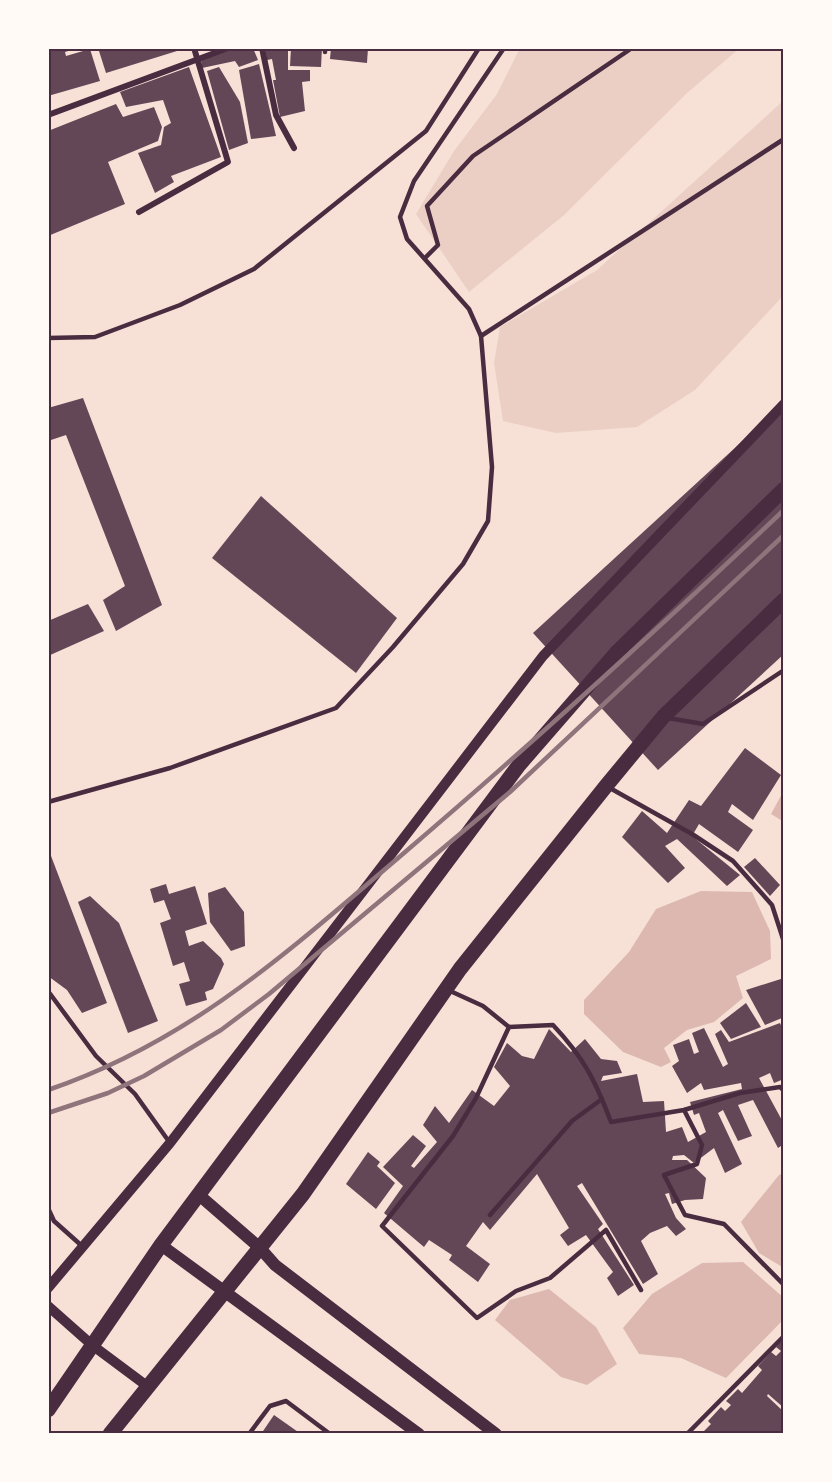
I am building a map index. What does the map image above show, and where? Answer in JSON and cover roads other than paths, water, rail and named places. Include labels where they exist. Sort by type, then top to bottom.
[{"type":"main road","points":[[48,1410],[161,1245],[519,765],[618,651],[784,489]]},
{"type":"main road","points":[[111,1434],[147,1386],[303,1194],[447,990],[606,786],[663,717],[784,600]]},
{"type":"main road","points":[[199,1195],[260,1248],[275,1265],[496,1434]]},
{"type":"main road","points":[[161,1245],[224,1293],[246,1304],[419,1434]]},
{"type":"street","points":[[139,212],[228,162],[194,48]]},
{"type":"street","points":[[48,115],[228,48]]},
{"type":"street","points":[[262,48],[276,115],[294,148]]},
{"type":"street","points":[[48,1288],[170,1143],[543,656],[784,404]]},
{"type":"street","points":[[48,1306],[92,1345],[147,1386]]},
{"type":"lane","points":[[48,338],[95,337],[180,305],[254,269],[426,131],[478,48]]},
{"type":"lane","points":[[48,802],[170,768],[336,708],[393,647],[463,564],[488,521],[492,467],[481,336],[469,309],[407,238],[400,218],[414,181],[504,48]]},
{"type":"lane","points":[[425,258],[438,245],[427,206],[473,156],[632,48]]},
{"type":"lane","points":[[481,336],[784,139]]},
{"type":"lane","points":[[663,717],[703,724],[784,670]]},
{"type":"lane","points":[[606,786],[692,834],[733,861],[772,905],[784,942]]},
{"type":"lane","points":[[447,990],[483,1006],[509,1027],[554,1024],[578,1051],[611,1122],[684,1110],[740,1094],[780,1087],[784,1091]]},
{"type":"lane","points":[[48,991],[96,1056],[135,1094],[170,1143]]},
{"type":"lane","points":[[509,1027],[476,1098],[453,1136],[382,1226],[477,1318],[516,1291],[550,1278],[606,1230],[641,1290]]},
{"type":"lane","points":[[490,1215],[573,1120],[602,1099]]},
{"type":"lane","points":[[684,1110],[702,1145],[697,1164],[664,1175],[685,1215],[724,1224],[784,1284]]},
{"type":"lane","points":[[48,1209],[54,1221],[84,1248]]},
{"type":"lane","points":[[687,1434],[784,1336]]},
{"type":"lane","points":[[249,1434],[270,1406],[286,1401],[330,1434]]},
{"type":"railway","points":[[48,1090],[100,1070],[148,1046],[194,1019],[280,957],[501,769],[644,641],[784,510]]},
{"type":"railway","points":[[48,1113],[108,1093],[144,1076],[221,1030],[269,994],[510,792],[784,535]]}]
